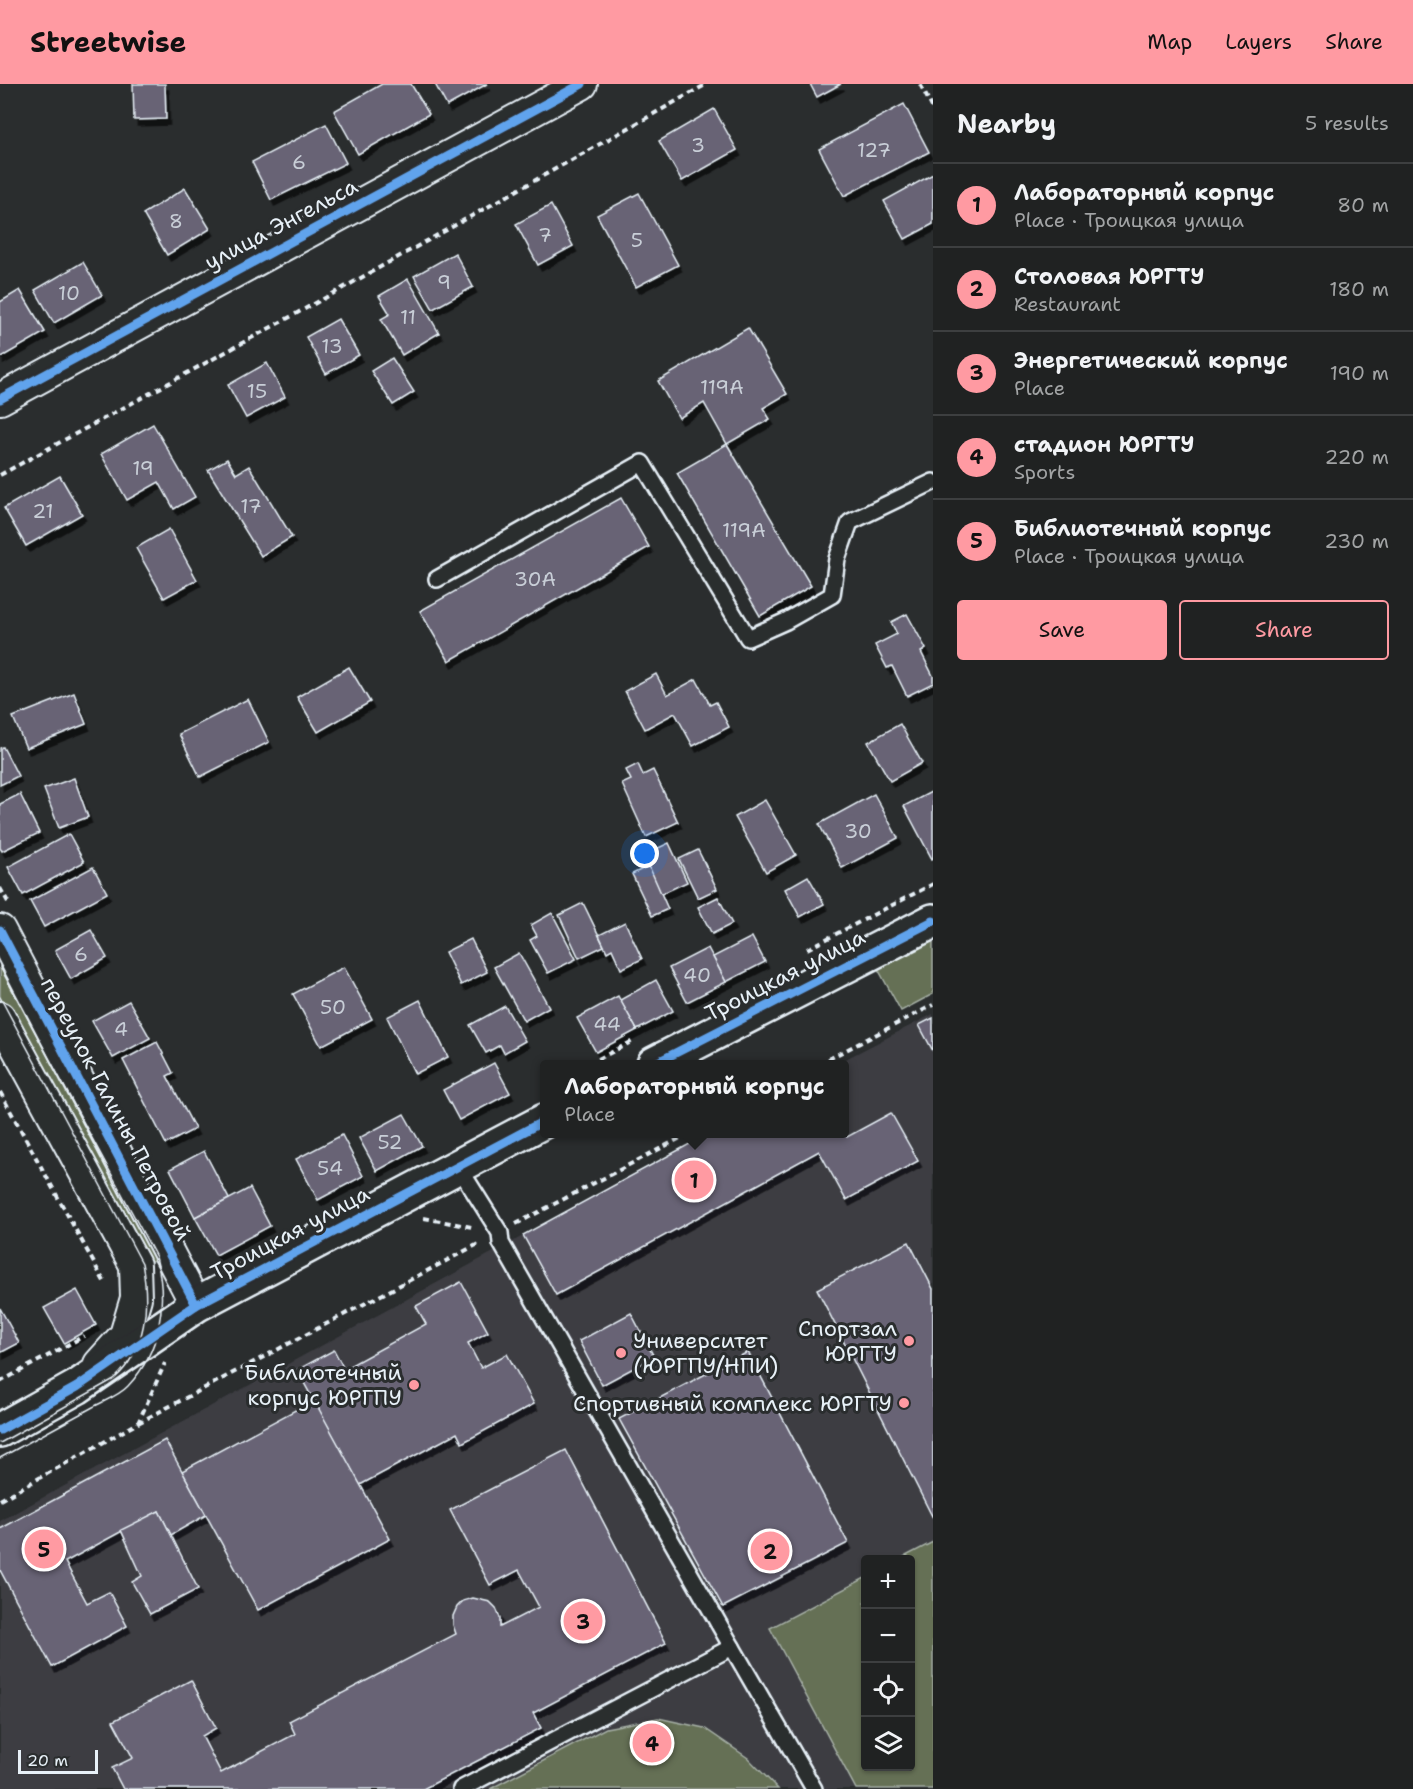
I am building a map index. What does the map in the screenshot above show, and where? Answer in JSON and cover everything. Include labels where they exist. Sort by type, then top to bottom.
[{"type":"street","name":"улица Энгельса","points":[[0,399],[582,84]]},
{"type":"street","name":"Троицкая улица","points":[[664,1060],[933,921]]},
{"type":"street","name":"переулок Галины Петровой","points":[[0,930],[196,1305]]},
{"type":"street","points":[[0,1017],[135,1265],[136,1298],[125,1335],[78,1387]]},
{"type":"street","name":"Троицкая улица","points":[[0,1430],[78,1387],[196,1305],[468,1160],[540,1132]]},
{"type":"lane","points":[[437,579],[642,463],[748,638],[832,596],[837,559],[850,522],[933,482]]},
{"type":"lane","points":[[862,974],[899,939]]},
{"type":"lane","points":[[468,1160],[500,1233],[501,1243],[814,1789]]},
{"type":"lane","points":[[461,1789],[732,1647]]},
{"type":"path","points":[[0,475],[334,293],[707,84]]},
{"type":"path","points":[[920,84],[933,109]]},
{"type":"path","points":[[828,1060],[933,1005]]},
{"type":"path","points":[[0,1092],[110,1291]]},
{"type":"path","points":[[0,1500],[138,1424],[680,1138]]},
{"type":"path","points":[[413,1216],[500,1233]]},
{"type":"path","points":[[138,1424],[168,1359]]},
{"type":"shaded area","name":"Университет (ЮРГПУ/НПИ)","points":[[933,1014],[933,1789],[0,1789],[0,1521],[703,1138],[849,1138],[849,1060],[844,1060]]},
{"type":"green space","points":[[933,927],[933,994],[901,1011],[877,967]]},
{"type":"green space","points":[[0,950],[161,1256],[140,1267],[0,1005]]},
{"type":"green space","points":[[933,1542],[933,1789],[856,1789],[770,1628],[861,1580],[861,1771],[915,1771],[915,1555],[908,1555]]},
{"type":"green space","points":[[658,1718],[704,1728],[748,1758],[778,1789],[490,1789],[606,1728]]},
{"type":"building","points":[[133,84],[165,84],[166,119],[134,120]]},
{"type":"building","points":[[382,84],[411,84],[429,114],[358,154],[334,111]]},
{"type":"building","points":[[435,84],[487,84],[447,106]]},
{"type":"building","points":[[810,84],[841,84],[817,97]]},
{"type":"building","points":[[904,104],[929,152],[844,196],[819,149]]},
{"type":"building","points":[[714,109],[737,150],[682,181],[659,141]]},
{"type":"building","points":[[326,124],[346,163],[271,200],[252,162]]},
{"type":"building","points":[[933,174],[933,224],[905,239],[884,201]]},
{"type":"building","points":[[185,188],[210,229],[167,255],[143,214]]},
{"type":"building","points":[[639,193],[678,265],[636,287],[597,215]]},
{"type":"building","points":[[551,205],[573,246],[538,265],[516,224]]},
{"type":"building","points":[[455,253],[473,287],[433,309],[414,276]]},
{"type":"building","points":[[83,262],[102,295],[54,323],[35,290]]},
{"type":"building","points":[[408,279],[439,333],[402,355],[381,319],[390,314],[379,296]]},
{"type":"building","points":[[20,290],[45,332],[0,358],[0,302]]},
{"type":"building","points":[[338,319],[359,355],[326,374],[306,337]]},
{"type":"building","points":[[748,328],[787,394],[763,408],[770,419],[727,444],[704,403],[679,418],[658,381]]},
{"type":"building","points":[[392,358],[414,392],[393,405],[371,371]]},
{"type":"building","points":[[267,363],[285,397],[246,418],[228,385]]},
{"type":"building","points":[[153,424],[195,497],[174,509],[159,482],[127,500],[101,454]]},
{"type":"building","points":[[727,444],[811,586],[760,616],[677,473]]},
{"type":"building","points":[[227,459],[236,474],[249,466],[292,537],[261,556],[208,470]]},
{"type":"building","points":[[60,476],[82,514],[26,546],[4,508]]},
{"type":"building","points":[[621,498],[649,547],[449,661],[420,611]]},
{"type":"building","points":[[169,529],[197,580],[164,598],[136,548]]},
{"type":"building","points":[[907,614],[926,649],[921,652],[933,676],[933,683],[907,696],[892,666],[887,668],[875,645],[897,634],[891,622]]},
{"type":"building","points":[[349,667],[370,702],[318,732],[297,697]]},
{"type":"building","points":[[656,674],[667,695],[696,679],[710,705],[716,702],[729,727],[693,746],[675,713],[645,729],[625,691]]},
{"type":"building","points":[[74,693],[86,724],[26,748],[13,717]]},
{"type":"building","points":[[248,699],[269,742],[200,777],[179,734]]},
{"type":"building","points":[[900,724],[922,763],[890,781],[868,742]]},
{"type":"building","points":[[3,747],[18,776],[0,785],[0,748]]},
{"type":"building","points":[[638,764],[643,775],[653,770],[678,822],[646,837],[622,784],[631,780],[626,770]]},
{"type":"building","points":[[74,778],[88,817],[59,828],[44,789]]},
{"type":"building","points":[[933,791],[933,858],[932,859],[904,806]]},
{"type":"building","points":[[20,794],[39,833],[2,851],[0,848],[0,804]]},
{"type":"building","points":[[874,794],[898,838],[842,868],[819,824]]},
{"type":"building","points":[[765,800],[796,855],[766,872],[735,817]]},
{"type":"building","points":[[69,834],[84,862],[23,895],[8,867]]},
{"type":"building","points":[[669,843],[687,882],[661,894],[643,855]]},
{"type":"building","points":[[698,850],[717,889],[698,898],[679,859]]},
{"type":"building","points":[[649,866],[668,909],[652,916],[632,874]]},
{"type":"building","points":[[93,867],[107,893],[44,927],[30,901]]},
{"type":"building","points":[[808,876],[824,904],[800,917],[785,889]]},
{"type":"building","points":[[718,897],[732,924],[712,934],[698,907]]},
{"type":"building","points":[[583,903],[604,946],[579,958],[559,915]]},
{"type":"building","points":[[552,913],[576,959],[548,973],[530,940],[537,936],[531,925]]},
{"type":"building","points":[[625,922],[642,959],[621,969],[612,949],[607,952],[599,935]]},
{"type":"building","points":[[91,930],[107,958],[71,979],[55,950]]},
{"type":"building","points":[[752,937],[765,962],[726,982],[713,957]]},
{"type":"building","points":[[471,939],[487,972],[461,985],[445,952]]},
{"type":"building","points":[[708,948],[726,982],[687,1002],[669,968]]},
{"type":"building","points":[[519,953],[549,1007],[524,1021],[494,967]]},
{"type":"building","points":[[344,967],[372,1019],[321,1046],[293,994]]},
{"type":"building","points":[[656,980],[673,1011],[637,1030],[620,1000]]},
{"type":"building","points":[[618,996],[637,1030],[596,1052],[577,1018]]},
{"type":"building","points":[[420,1000],[448,1057],[415,1074],[387,1017]]},
{"type":"building","points":[[129,1001],[150,1038],[113,1058],[92,1021]]},
{"type":"building","points":[[505,1006],[525,1041],[504,1053],[500,1045],[486,1053],[470,1025]]},
{"type":"building","points":[[933,1018],[933,1051],[919,1025]]},
{"type":"building","points":[[157,1042],[173,1073],[167,1076],[195,1129],[166,1144],[123,1060]]},
{"type":"building","points":[[494,1063],[510,1093],[459,1120],[443,1090]]},
{"type":"building","points":[[891,1113],[918,1161],[846,1200],[819,1151],[556,1295],[523,1235],[701,1138],[849,1138]]},
{"type":"building","points":[[404,1114],[422,1146],[377,1171],[359,1138]]},
{"type":"building","points":[[342,1135],[363,1176],[318,1200],[296,1159]]},
{"type":"building","points":[[204,1151],[229,1199],[195,1217],[170,1169]]},
{"type":"building","points":[[250,1188],[270,1226],[216,1255],[195,1217]]},
{"type":"building","name":"Спортивный комплекс ЮРГТУ","points":[[909,1242],[933,1289],[933,1518],[817,1289]]},
{"type":"building","name":"Библиотечный корпус ЮРГПУ","points":[[461,1282],[488,1332],[468,1343],[481,1368],[507,1354],[534,1404],[462,1443],[457,1433],[360,1485],[297,1370],[334,1350],[344,1369],[426,1324],[416,1306]]},
{"type":"building","points":[[77,1290],[96,1325],[64,1343],[44,1308]]},
{"type":"building","points":[[0,1308],[19,1343],[0,1353]]},
{"type":"building","points":[[631,1313],[654,1357],[602,1385],[579,1341]]},
{"type":"building","points":[[748,1352],[848,1543],[723,1607],[619,1419]]},
{"type":"building","points":[[314,1400],[390,1539],[258,1610],[182,1471]]},
{"type":"building","points":[[165,1440],[206,1515],[171,1535],[159,1511],[65,1562],[87,1603],[109,1592],[127,1626],[52,1667],[0,1570],[0,1529]]},
{"type":"building","points":[[566,1450],[666,1643],[533,1713],[541,1728],[423,1789],[123,1789],[112,1768],[133,1758],[113,1721],[191,1680],[216,1728],[202,1736],[221,1773],[295,1734],[289,1721],[456,1634],[453,1616],[463,1601],[473,1598],[490,1602],[496,1608],[500,1618],[500,1627],[539,1607],[519,1570],[490,1585],[450,1510]]},
{"type":"building","points":[[159,1511],[198,1589],[150,1614],[132,1582],[142,1576],[121,1530]]},
{"type":"tram line","points":[[0,967],[156,1257],[161,1291],[161,1308],[155,1342],[139,1372],[128,1386],[116,1395],[0,1458]]},
{"type":"tram line","points":[[0,997],[142,1263],[146,1294],[143,1326],[139,1340],[125,1367],[114,1379],[0,1443]]},
{"type":"cycle path","points":[[0,399],[582,84]]},
{"type":"cycle path","points":[[662,1060],[933,921]]},
{"type":"cycle path","points":[[0,930],[196,1305]]},
{"type":"cycle path","points":[[0,1430],[77,1387],[196,1305],[540,1123]]},
{"type":"place","name":"Лабораторный корпус","points":[[694,1180]]},
{"type":"place","name":"Спортзал ЮРГТУ","points":[[909,1341]]},
{"type":"place","name":"Университет (ЮРГПУ/НПИ)","points":[[621,1353]]},
{"type":"place","name":"Библиотечный корпус ЮРГПУ","points":[[414,1385]]},
{"type":"place","name":"Спортивный комплекс ЮРГТУ","points":[[904,1403]]},
{"type":"place","name":"Библиотечный корпус","points":[[44,1549]]},
{"type":"place","name":"Столовая ЮРГТУ","points":[[770,1551]]},
{"type":"place","name":"Энергетический корпус","points":[[583,1621]]},
{"type":"place","name":"стадион ЮРГТУ","points":[[652,1743]]}]
